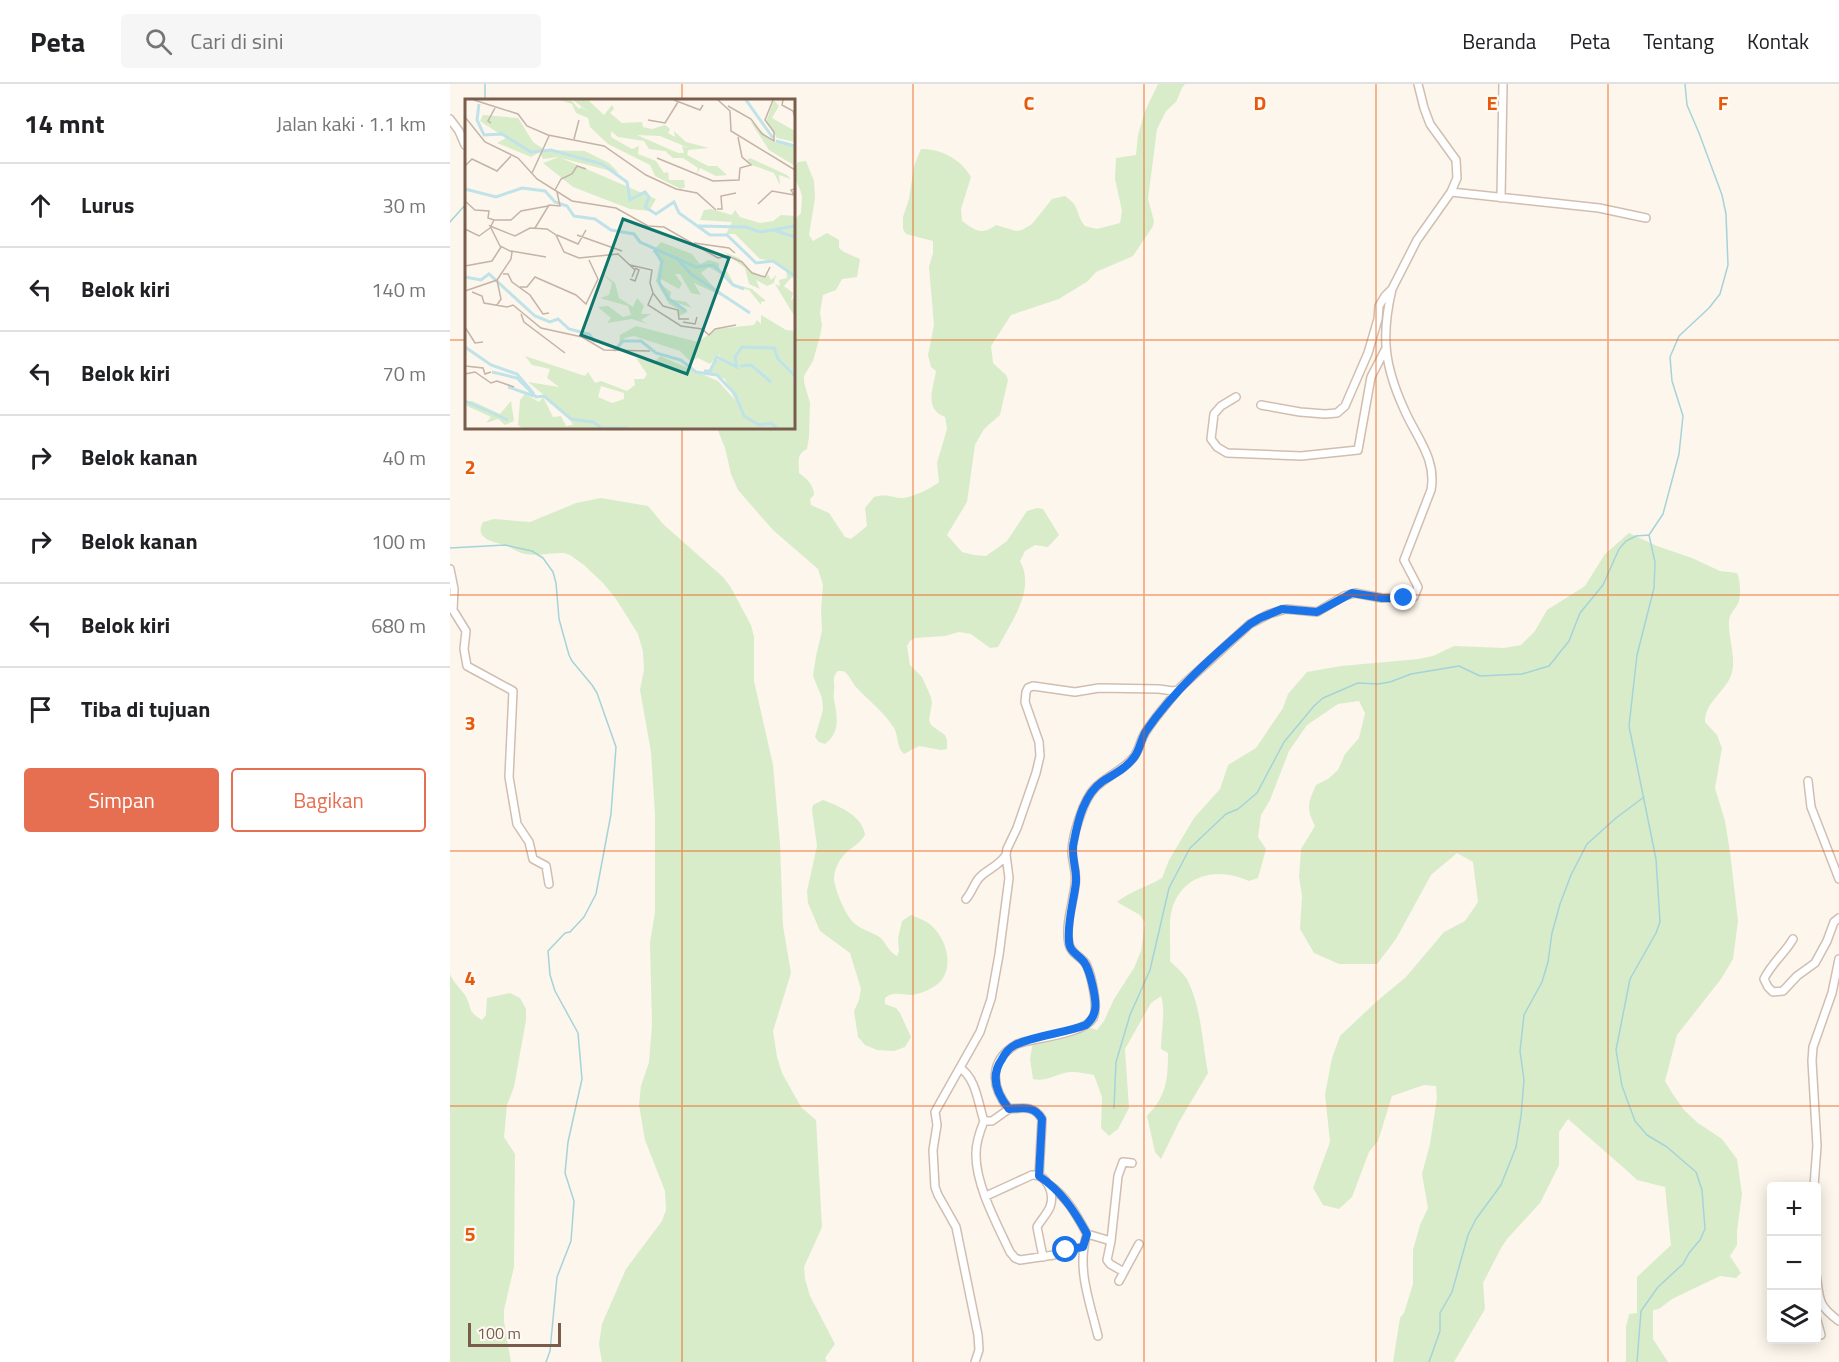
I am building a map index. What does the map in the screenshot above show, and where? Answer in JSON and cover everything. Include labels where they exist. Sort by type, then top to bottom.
[{"type":"street","points":[[1009,1109],[999,1095],[995,1084],[995,1070],[1009,1049],[1024,1041],[1086,1025],[1093,1018],[1096,1009],[1089,972],[1085,963],[1074,954],[1068,940],[1076,884],[1072,855],[1073,843],[1087,798],[1095,787],[1118,773],[1135,757],[1144,734],[1178,690],[1250,624],[1269,614],[1286,609],[1317,612],[1344,596],[1355,593],[1382,598],[1410,598],[1416,594],[1417,585],[1404,561],[1431,490],[1433,473],[1426,448],[1412,425],[1389,368],[1385,350],[1385,334],[1392,289],[1411,250],[1429,221],[1452,192],[1457,178],[1456,160],[1430,124],[1418,84]]},
{"type":"street","points":[[1501,198],[1503,84]]},
{"type":"street","points":[[450,119],[459,131],[465,146]]},
{"type":"street","points":[[1452,192],[1599,208],[1646,218]]},
{"type":"street","points":[[1261,405],[1311,414],[1337,413],[1342,410],[1349,400],[1368,353],[1378,319],[1379,306],[1392,289]]},
{"type":"street","points":[[1236,397],[1221,406],[1214,414],[1211,439],[1216,447],[1227,453],[1301,456],[1358,450],[1371,377],[1385,350]]},
{"type":"street","points":[[450,569],[454,588],[453,610],[466,631],[464,649],[467,666],[513,691],[509,777],[517,824],[529,842],[533,859],[546,866],[549,884]]},
{"type":"street","points":[[975,1362],[979,1350],[978,1335],[960,1241],[954,1222],[938,1195],[933,1166],[937,1125],[935,1112],[980,1032],[991,999],[1009,878],[1006,855],[1040,756],[1039,742],[1025,702],[1026,692],[1028,688],[1038,686],[1075,692],[1098,688],[1178,690]]},
{"type":"street","points":[[1808,782],[1811,807],[1839,879]]},
{"type":"street","points":[[966,899],[972,893],[979,878],[1006,855]]},
{"type":"street","points":[[1793,939],[1764,979],[1773,992],[1782,992],[1797,976],[1815,963],[1834,922],[1839,918]]},
{"type":"street","points":[[1814,1182],[1817,1146],[1812,1061],[1814,1047],[1832,993],[1839,959]]},
{"type":"street","points":[[960,1068],[966,1071],[970,1079],[984,1121],[978,1139],[976,1162],[988,1203],[1010,1252],[1020,1260],[1083,1247]]},
{"type":"street","points":[[984,1121],[997,1119],[1009,1109],[1031,1108],[1038,1112],[1042,1119],[1039,1176]]},
{"type":"street","points":[[1124,1272],[1107,1260],[1118,1176],[1123,1162],[1132,1163]]},
{"type":"street","points":[[986,1196],[1032,1175],[1039,1176],[1064,1196],[1087,1234],[1111,1241]]},
{"type":"street","points":[[1043,1257],[1037,1227],[1050,1208],[1052,1199],[1048,1184]]},
{"type":"street","points":[[1087,1234],[1083,1247],[1085,1280],[1098,1336]]},
{"type":"street","points":[[1119,1281],[1139,1244]]},
{"type":"street","points":[[1818,1290],[1820,1303],[1824,1310],[1839,1321]]},
{"type":"green space","points":[[1158,84],[1185,84],[1176,102],[1166,111],[1157,129],[1148,199],[1154,221],[1153,226],[1133,256],[1096,272],[1088,281],[1059,299],[1011,315],[991,346],[993,363],[1006,375],[1008,380],[1000,415],[984,429],[975,445],[967,502],[947,535],[962,552],[986,556],[1007,541],[1027,511],[1037,508],[1043,509],[1059,535],[1048,547],[1035,545],[1025,551],[1020,561],[1025,583],[1020,606],[998,647],[990,648],[971,634],[959,632],[945,636],[915,638],[907,646],[910,665],[922,677],[931,697],[929,720],[931,725],[945,735],[947,749],[919,746],[904,754],[900,748],[896,731],[890,722],[842,671],[835,674],[834,679],[836,729],[825,744],[819,742],[815,737],[823,710],[822,698],[813,676],[822,631],[823,585],[818,569],[773,530],[738,490],[717,429],[795,429],[795,219],[801,213],[802,197],[795,178],[795,167],[798,162],[806,161],[814,181],[815,198],[809,235],[813,241],[827,233],[839,240],[839,248],[844,252],[860,259],[857,277],[842,279],[836,290],[823,295],[820,336],[813,361],[804,376],[810,403],[809,437],[807,449],[801,453],[799,462],[799,473],[813,488],[814,495],[810,499],[811,505],[829,513],[845,537],[851,539],[867,526],[865,508],[874,497],[883,495],[903,498],[922,492],[939,482],[937,463],[947,429],[945,417],[934,409],[932,404],[936,371],[931,367],[928,355],[934,325],[929,267],[933,253],[933,241],[906,234],[903,229],[903,217],[909,199],[914,166],[921,149],[950,156],[967,171],[971,177],[961,209],[962,221],[975,229],[982,231],[996,225],[1016,231],[1022,230],[1032,224],[1052,199],[1065,196],[1076,207],[1085,226],[1097,229],[1120,223],[1122,211],[1115,179],[1116,158],[1136,155],[1138,135],[1145,111]]},
{"type":"green space","points":[[601,498],[648,506],[663,524],[723,577],[751,625],[754,637],[754,681],[773,765],[780,844],[783,926],[791,973],[773,1031],[782,1073],[801,1107],[816,1120],[822,1227],[804,1267],[810,1296],[835,1344],[825,1358],[827,1362],[602,1362],[599,1344],[602,1324],[626,1269],[662,1221],[666,1210],[665,1191],[645,1140],[639,1105],[641,1086],[649,1062],[652,1025],[650,943],[655,912],[655,815],[651,752],[640,690],[644,670],[643,652],[638,634],[616,599],[584,565],[564,553],[534,555],[521,553],[487,539],[481,533],[483,522],[494,519],[530,522],[576,503]]},
{"type":"green space","points":[[1629,533],[1720,571],[1737,573],[1739,582],[1739,601],[1729,621],[1733,657],[1732,671],[1727,684],[1708,709],[1705,722],[1717,735],[1722,748],[1715,788],[1725,821],[1738,921],[1733,959],[1721,979],[1677,1035],[1665,1081],[1685,1111],[1722,1139],[1737,1159],[1742,1194],[1737,1245],[1730,1256],[1741,1273],[1736,1278],[1720,1276],[1672,1299],[1659,1309],[1653,1310],[1653,1339],[1668,1362],[1626,1362],[1626,1327],[1629,1314],[1637,1313],[1637,1277],[1671,1245],[1665,1187],[1637,1180],[1568,1119],[1559,1132],[1559,1165],[1540,1203],[1501,1248],[1483,1283],[1485,1309],[1454,1362],[1393,1362],[1400,1318],[1404,1313],[1413,1284],[1413,1250],[1420,1225],[1428,1208],[1422,1174],[1430,1144],[1437,1098],[1436,1086],[1424,1085],[1392,1096],[1378,1141],[1369,1152],[1352,1197],[1339,1209],[1323,1205],[1313,1188],[1330,1142],[1325,1094],[1332,1058],[1340,1036],[1406,977],[1444,932],[1465,921],[1478,902],[1473,862],[1457,853],[1431,875],[1396,939],[1377,964],[1339,964],[1314,953],[1300,929],[1301,849],[1315,826],[1309,806],[1316,785],[1328,779],[1338,770],[1345,754],[1359,738],[1365,713],[1359,701],[1338,704],[1307,725],[1289,751],[1270,800],[1261,815],[1258,837],[1266,849],[1258,878],[1249,881],[1226,874],[1203,876],[1184,887],[1177,897],[1171,915],[1170,961],[1187,979],[1192,990],[1199,1014],[1208,1073],[1179,1122],[1161,1159],[1155,1152],[1147,1116],[1162,1095],[1167,1072],[1168,1053],[1161,1049],[1163,1015],[1161,996],[1151,1003],[1125,1049],[1129,1108],[1118,1129],[1109,1136],[1101,1128],[1102,1097],[1094,1075],[1068,1072],[1038,1080],[1033,1079],[1030,1059],[1034,1036],[1077,1024],[1097,1030],[1104,1021],[1114,999],[1134,968],[1141,951],[1145,923],[1140,915],[1117,902],[1162,878],[1169,860],[1194,818],[1220,789],[1228,765],[1256,748],[1283,708],[1288,694],[1307,672],[1341,666],[1419,659],[1433,656],[1454,646],[1504,648],[1521,645],[1535,631],[1547,610],[1585,586],[1605,554]]},
{"type":"green space","points":[[823,800],[855,817],[860,822],[865,835],[843,856],[834,874],[838,895],[853,922],[881,938],[897,956],[902,921],[911,915],[932,926],[943,941],[946,950],[947,968],[938,984],[912,995],[895,994],[885,998],[885,1004],[896,1008],[900,1013],[911,1037],[905,1047],[894,1051],[877,1050],[865,1045],[858,1037],[854,1011],[861,989],[850,953],[820,931],[808,903],[807,891],[817,846],[812,810],[813,805]]},
{"type":"green space","points":[[450,974],[465,995],[472,1011],[482,1020],[486,1015],[487,998],[510,993],[520,998],[526,1009],[514,1087],[507,1105],[504,1137],[515,1154],[514,1267],[504,1310],[511,1362],[450,1362]]},
{"type":"waterway","points":[[485,84],[485,99]]},
{"type":"waterway","points":[[1637,1362],[1641,1311],[1658,1287],[1683,1264],[1705,1229],[1702,1190],[1696,1172],[1667,1147],[1647,1135],[1635,1121],[1622,1086],[1616,1050],[1630,979],[1660,922],[1656,859],[1629,726],[1637,655],[1654,588],[1655,562],[1649,535],[1663,514],[1679,454],[1683,416],[1672,381],[1670,357],[1679,336],[1709,308],[1720,294],[1728,265],[1726,214],[1722,195],[1687,105],[1685,84]]},
{"type":"waterway","points":[[450,222],[465,205]]},
{"type":"waterway","points":[[1114,1108],[1116,1062],[1130,1015],[1150,970],[1169,888],[1190,848],[1226,814],[1238,809],[1257,793],[1284,742],[1314,706],[1323,698],[1358,683],[1390,682],[1411,674],[1459,666],[1480,676],[1522,674],[1549,666],[1569,641],[1580,613],[1603,585],[1619,549],[1626,541],[1636,536],[1649,535]]},
{"type":"waterway","points":[[450,548],[505,545],[532,551],[543,558],[553,572],[556,583],[559,619],[569,655],[597,693],[616,747],[611,814],[596,894],[584,917],[548,951],[550,975],[555,991],[578,1033],[582,1079],[568,1142],[565,1173],[574,1201],[571,1241],[557,1277],[550,1351],[546,1362]]},
{"type":"waterway","points":[[1429,1362],[1440,1331],[1440,1313],[1452,1292],[1468,1235],[1476,1219],[1501,1185],[1516,1147],[1524,1080],[1520,1051],[1524,1015],[1542,982],[1548,962],[1552,933],[1571,875],[1587,844],[1644,797]]},
{"type":"route","points":[[1066,1250],[1083,1247],[1087,1234],[1064,1196],[1039,1176],[1042,1119],[1038,1112],[1031,1108],[1009,1109],[999,1095],[995,1084],[995,1070],[1009,1049],[1017,1044],[1072,1030],[1086,1025],[1093,1018],[1096,1009],[1089,972],[1085,963],[1074,954],[1068,940],[1076,884],[1072,855],[1073,843],[1087,798],[1095,787],[1118,773],[1135,757],[1144,734],[1178,690],[1250,624],[1282,609],[1317,612],[1352,593],[1382,598],[1404,598]]}]
